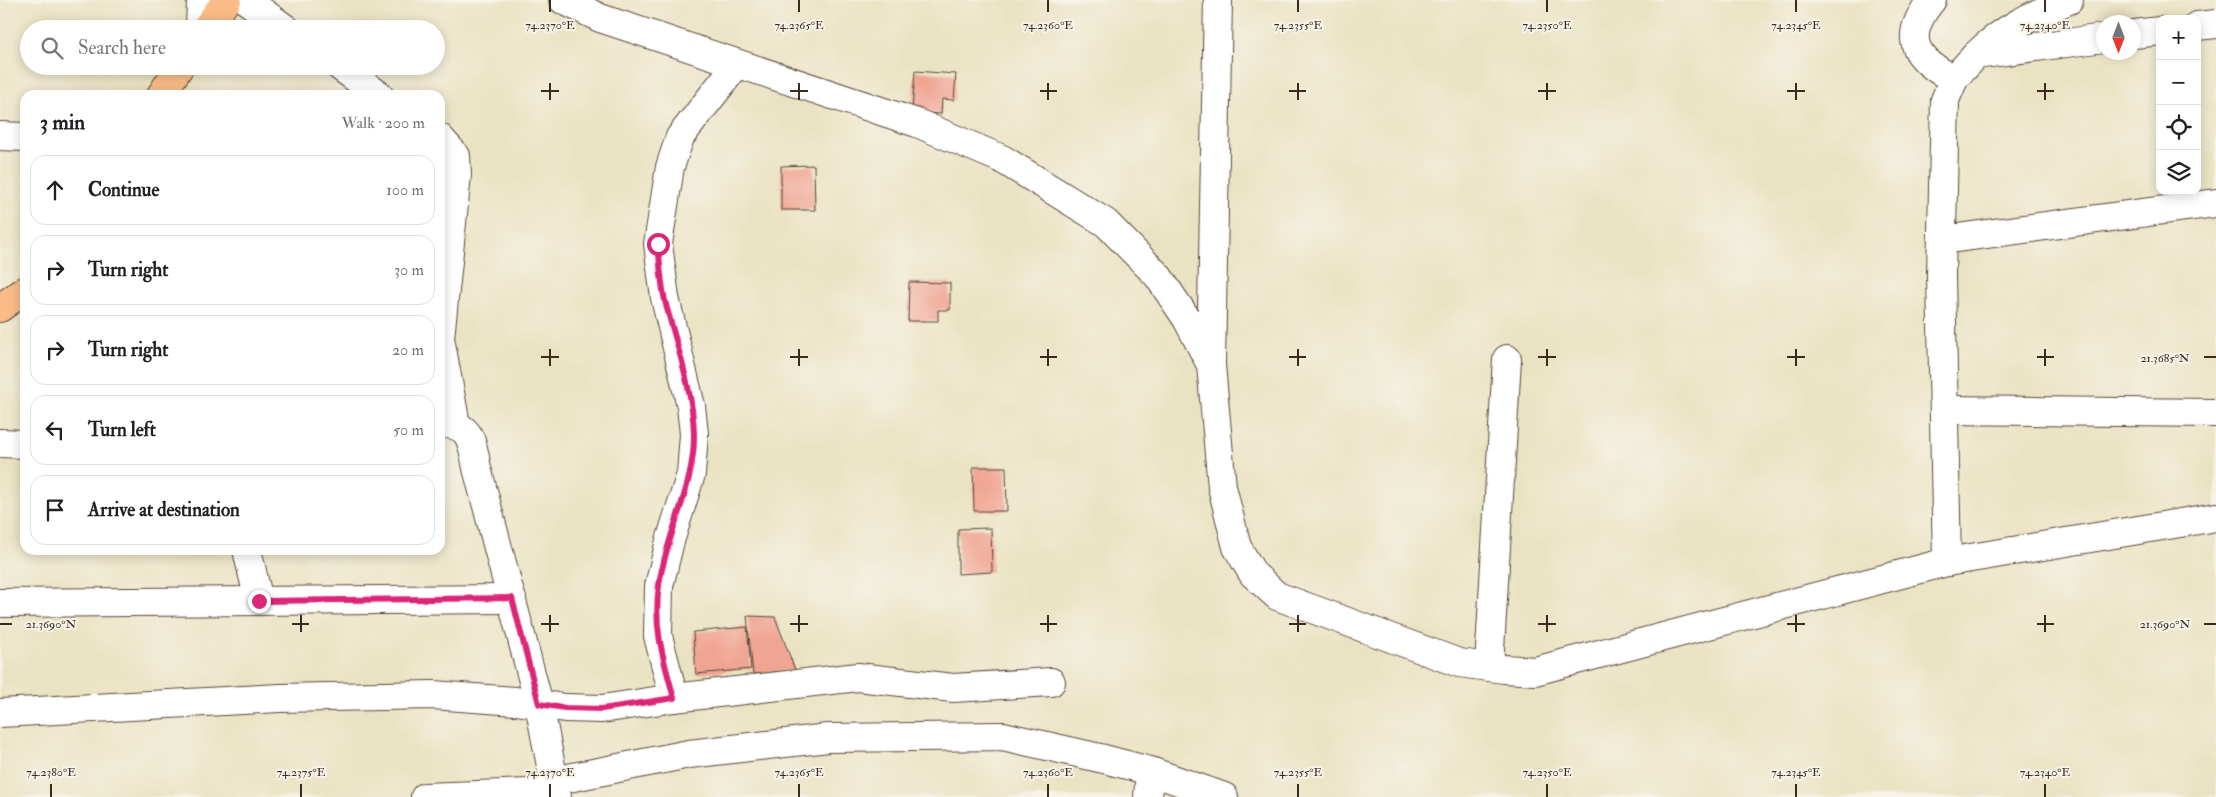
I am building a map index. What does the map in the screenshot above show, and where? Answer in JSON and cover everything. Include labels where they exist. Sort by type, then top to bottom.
[{"type":"main road","points":[[212,20],[227,0]]},
{"type":"main road","points":[[164,90],[174,75]]},
{"type":"main road","points":[[0,308],[20,294]]},
{"type":"street","points":[[200,20],[201,0]]},
{"type":"street","points":[[246,0],[274,20]]},
{"type":"street","points":[[563,0],[600,18],[917,123],[1002,159],[1106,223],[1158,276],[1187,319],[1211,365]]},
{"type":"street","points":[[1218,0],[1211,365],[1222,487],[1237,547],[1253,574],[1277,596],[1459,663],[1535,671],[1947,562],[2216,517]]},
{"type":"street","points":[[1932,0],[1923,12],[1915,31],[1915,44],[1923,60],[1954,79]]},
{"type":"street","points":[[1947,562],[1942,240],[1945,100],[1954,79],[1992,39],[2029,16],[2069,0]]},
{"type":"street","points":[[2201,26],[2216,24]]},
{"type":"street","points":[[2141,33],[2156,31]]},
{"type":"street","points":[[1976,55],[2096,39]]},
{"type":"street","points":[[674,698],[658,636],[659,586],[670,540],[691,474],[694,434],[691,406],[664,298],[658,235],[670,167],[680,137],[737,64]]},
{"type":"street","points":[[351,75],[372,90]]},
{"type":"street","points":[[0,136],[20,137]]},
{"type":"street","points":[[445,144],[456,156],[457,175],[445,290]]},
{"type":"street","points":[[1942,240],[2216,203]]},
{"type":"street","points":[[1489,667],[1507,358]]},
{"type":"street","points":[[445,392],[448,424],[466,430],[472,442],[477,468],[539,704],[555,790]]},
{"type":"street","points":[[1944,410],[2216,413]]},
{"type":"street","points":[[0,443],[20,444]]},
{"type":"street","points":[[248,555],[259,601]]},
{"type":"street","points":[[0,603],[512,598]]},
{"type":"street","points":[[0,713],[279,698],[424,695],[539,704],[565,708],[602,709],[674,698],[858,677],[953,688],[1051,682]]},
{"type":"street","points":[[425,797],[555,790],[709,752],[828,738],[937,735],[1004,736],[1055,746],[1149,784],[1224,797]]},
{"type":"building","points":[[915,71],[956,74],[954,100],[942,99],[941,114],[912,112]]},
{"type":"building","points":[[814,165],[815,210],[781,210],[781,166]]},
{"type":"building","points":[[909,282],[950,283],[950,310],[938,310],[938,321],[908,321]]},
{"type":"building","points":[[973,467],[1006,467],[1007,511],[974,511]]},
{"type":"building","points":[[991,528],[992,572],[958,574],[958,529]]},
{"type":"building","points":[[747,616],[775,617],[795,670],[753,674]]},
{"type":"building","points":[[747,627],[751,669],[696,674],[693,632]]},
{"type":"route","points":[[259,601],[512,598],[539,704],[565,708],[602,709],[674,698],[658,636],[659,586],[670,540],[691,474],[694,434],[691,406],[664,298],[658,244]]}]
